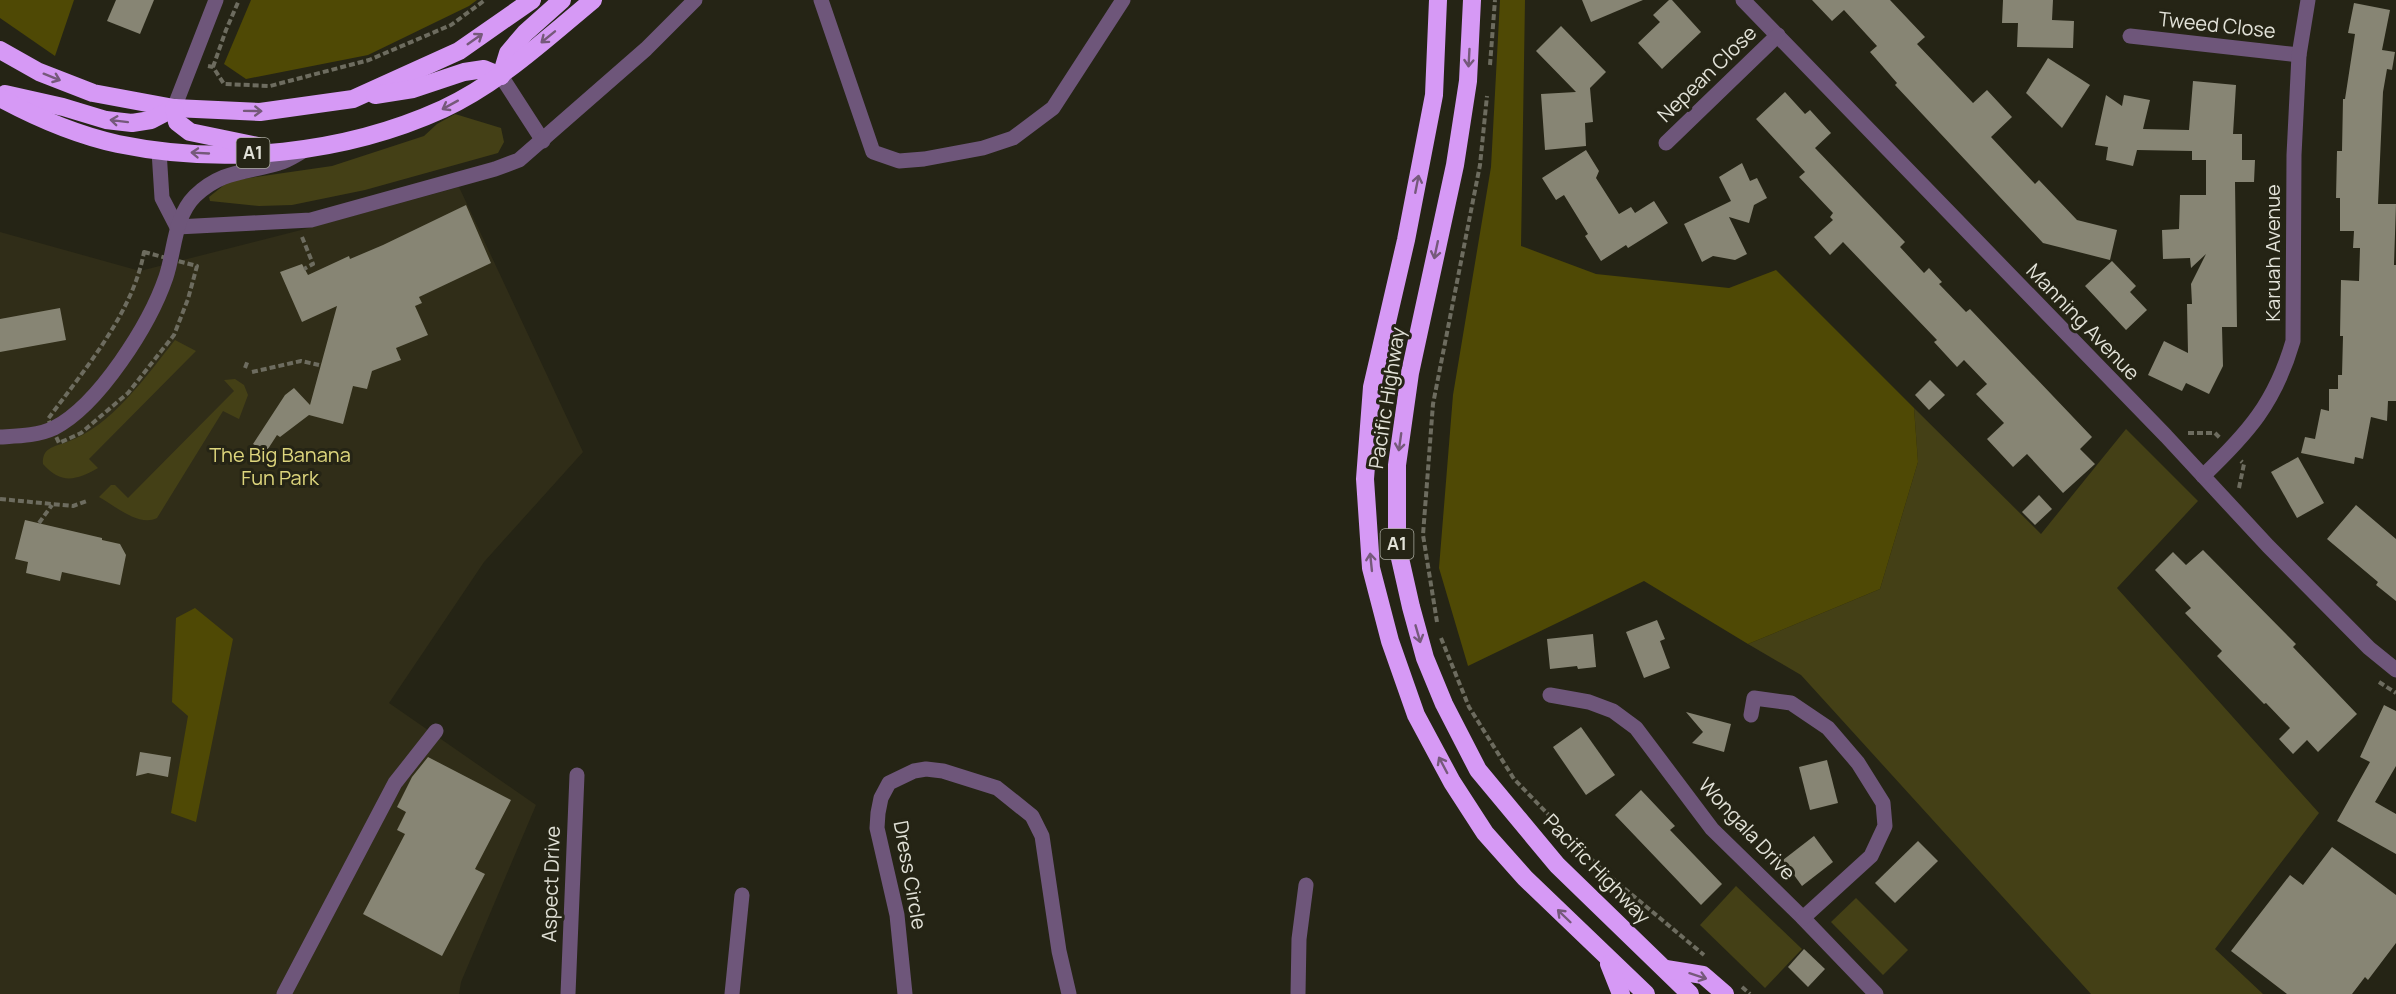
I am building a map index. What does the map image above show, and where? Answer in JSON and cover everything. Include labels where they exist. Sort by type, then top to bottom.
[{"type":"highway","name":"A1","points":[[0,50],[39,72],[93,93],[174,108],[260,112],[353,99],[459,51],[532,0]]},
{"type":"highway","points":[[353,99],[413,89],[464,72],[484,69],[501,75],[508,53],[525,33],[562,0]]},
{"type":"highway","name":"A1","points":[[0,98],[36,117],[116,143],[159,151],[236,154],[308,149],[389,130],[444,109],[501,75],[593,0]]},
{"type":"highway","name":"Pacific Highway","points":[[1437,0],[1434,95],[1406,240],[1372,387],[1365,479],[1371,568],[1390,642],[1416,716],[1452,782],[1485,833],[1525,878],[1646,994]]},
{"type":"highway","name":"Pacific Highway","points":[[1472,0],[1468,81],[1455,165],[1410,373],[1398,454],[1397,545],[1425,658],[1444,704],[1478,771],[1557,865],[1690,994]]},
{"type":"highway","points":[[0,93],[63,107],[106,120],[132,123],[151,120],[174,108],[177,122],[190,132],[250,145],[308,149]]},
{"type":"highway","points":[[1606,957],[1621,994]]},
{"type":"highway","points":[[1666,969],[1703,975],[1730,987]]},
{"type":"street","points":[[174,108],[216,0]]},
{"type":"street","points":[[177,227],[311,220],[495,169],[519,160],[646,49],[695,0]]},
{"type":"street","points":[[822,0],[873,152],[898,161],[946,157],[983,148],[1012,138],[1032,125],[1053,108],[1124,0]]},
{"type":"street","name":"Manning Avenue","points":[[1743,0],[2354,632],[2396,670]]},
{"type":"street","name":"Karuah Avenue","points":[[2202,476],[2238,443],[2272,397],[2284,371],[2293,341],[2294,155],[2299,55],[2308,0]]},
{"type":"street","name":"Nepean Close","points":[[1666,143],[1778,35]]},
{"type":"street","name":"Tweed Close","points":[[2130,36],[2299,55]]},
{"type":"street","points":[[501,75],[543,141]]},
{"type":"street","points":[[0,437],[41,433],[68,420],[91,400],[151,316],[167,275],[177,227],[194,197],[220,177],[281,163],[308,149]]},
{"type":"street","points":[[159,151],[162,198],[177,227]]},
{"type":"street","name":"Wongala Drive","points":[[1550,695],[1589,702],[1613,711],[1636,728],[1712,829],[1803,918],[1876,994]]},
{"type":"street","points":[[1751,715],[1754,698],[1791,703],[1828,728],[1858,763],[1883,803],[1885,826],[1871,856],[1803,918]]},
{"type":"street","points":[[284,994],[395,783],[436,731]]},
{"type":"street","name":"Dress Circle","points":[[905,994],[897,915],[878,828],[878,813],[881,798],[889,783],[914,771],[926,769],[943,771],[997,788],[1032,816],[1042,836],[1059,951],[1069,994]]},
{"type":"street","name":"Aspect Drive","points":[[568,994],[577,775]]},
{"type":"street","points":[[1298,994],[1299,939],[1306,885]]},
{"type":"street","points":[[732,994],[742,894]]},
{"type":"path","points":[[239,0],[213,67],[224,84],[270,86],[369,60],[451,25],[485,0]]},
{"type":"path","points":[[1489,75],[1495,0]]},
{"type":"path","points":[[1488,86],[1480,165],[1432,404],[1423,536],[1438,630],[1470,707],[1514,779],[1600,868],[1709,959]]},
{"type":"path","points":[[302,237],[313,264],[304,269]]},
{"type":"path","points":[[50,421],[48,419],[114,327],[141,268],[144,252],[148,253]]},
{"type":"path","points":[[245,368],[248,360]]},
{"type":"path","points":[[252,372],[302,361],[319,365]]},
{"type":"path","points":[[2238,459],[2244,464],[2238,486],[2246,494]]},
{"type":"path","points":[[0,499],[73,506],[87,501]]},
{"type":"path","points":[[39,523],[53,504]]},
{"type":"path","points":[[2379,682],[2396,693]]},
{"type":"path","points":[[1730,987],[1750,994]]},
{"type":"shaded area","points":[[0,0],[74,0],[55,56],[0,18]]},
{"type":"shaded area","points":[[251,0],[477,0],[368,55],[246,79],[224,64]]},
{"type":"shaded area","points":[[1500,0],[1525,0],[1521,246],[1596,274],[1729,288],[1776,270],[1914,408],[1918,462],[1880,589],[1748,644],[1644,581],[1468,666],[1439,568],[1453,395],[1491,167]]},
{"type":"shaded area","points":[[455,114],[501,128],[504,142],[498,153],[365,190],[292,205],[259,206],[210,201],[209,197],[229,181],[332,166],[424,136],[437,124]]},
{"type":"shaded area","name":"The Big Banana Fun Park","points":[[459,187],[583,452],[484,562],[389,703],[536,805],[461,982],[459,994],[0,994],[0,232],[140,271]]},
{"type":"shaded area","points":[[175,340],[196,351],[89,459],[98,468],[76,478],[63,478],[43,464],[46,451],[83,434],[113,412],[140,384]]},
{"type":"shaded area","points":[[235,379],[244,385],[248,395],[239,419],[223,411],[157,518],[143,520],[135,518],[99,497],[111,485],[115,485],[128,498],[234,391],[224,380]]},
{"type":"shaded area","points":[[1914,408],[2041,534],[2126,429],[2198,501],[2117,588],[2319,813],[2215,949],[2263,994],[2091,994],[1801,675],[1748,644],[1880,589],[1918,462]]},
{"type":"shaded area","points":[[195,608],[233,639],[196,822],[171,813],[188,716],[172,702],[176,618]]},
{"type":"shaded area","points":[[1736,886],[1802,949],[1765,988],[1700,925]]},
{"type":"shaded area","points":[[1856,898],[1908,950],[1883,975],[1831,922]]},
{"type":"building","points":[[116,0],[154,0],[140,34],[107,21]]},
{"type":"building","points":[[1582,0],[1643,0],[1591,22]]},
{"type":"building","points":[[1669,0],[1672,0],[1701,32],[1662,69],[1638,43],[1660,22],[1653,15]]},
{"type":"building","points":[[1812,0],[1890,0],[1925,37],[1917,44],[1973,103],[1987,90],[2012,117],[1991,137],[2035,184],[2039,180],[2077,220],[2117,230],[2110,260],[2043,243],[1895,85],[1897,83],[1870,52],[1877,46],[1844,10],[1832,21]]},
{"type":"building","points":[[2003,0],[2053,0],[2052,20],[2074,21],[2073,48],[2017,47],[2018,23],[2002,23]]},
{"type":"building","points":[[2354,3],[2390,10],[2382,50],[2395,52],[2392,70],[2387,69],[2383,92],[2378,204],[2396,204],[2394,265],[2396,265],[2396,401],[2388,401],[2387,421],[2371,417],[2363,459],[2355,457],[2354,464],[2301,453],[2305,437],[2315,439],[2321,409],[2329,411],[2329,389],[2338,389],[2338,375],[2342,375],[2341,280],[2359,281],[2360,248],[2353,248],[2354,231],[2340,231],[2340,198],[2336,198],[2337,151],[2342,151],[2343,99],[2345,99],[2355,34],[2348,33]]},
{"type":"building","points":[[1561,26],[1606,72],[1590,88],[1593,122],[1585,123],[1586,146],[1545,150],[1541,94],[1576,92],[1536,51]]},
{"type":"building","points":[[2048,58],[2090,85],[2062,128],[2026,93]]},
{"type":"building","points":[[2193,81],[2236,85],[2233,134],[2242,134],[2242,160],[2255,160],[2254,182],[2235,182],[2237,327],[2222,327],[2223,366],[2209,394],[2186,383],[2182,391],[2148,375],[2164,341],[2188,353],[2187,304],[2192,304],[2191,284],[2206,254],[2191,268],[2190,258],[2163,259],[2162,230],[2179,229],[2180,195],[2206,195],[2206,160],[2192,160],[2192,151],[2137,150],[2133,166],[2106,160],[2108,147],[2095,145],[2106,95],[2122,106],[2124,95],[2150,100],[2143,129],[2189,130]]},
{"type":"building","points":[[1785,92],[1805,114],[1810,110],[1831,133],[1815,148],[1905,242],[1900,247],[1924,273],[1929,268],[1942,282],[1939,284],[1966,312],[1970,309],[2092,437],[2080,449],[2095,464],[2063,493],[2027,454],[2013,467],[1987,439],[2004,423],[1976,394],[1987,384],[1964,360],[1957,367],[1934,342],[1937,340],[1843,242],[1830,255],[1814,237],[1833,220],[1830,217],[1833,213],[1799,177],[1805,172],[1756,119]]},
{"type":"building","points":[[1586,150],[1599,171],[1596,178],[1619,214],[1631,207],[1635,213],[1654,201],[1668,223],[1628,248],[1626,245],[1601,261],[1585,236],[1588,234],[1564,195],[1556,200],[1542,178]]},
{"type":"building","points":[[1742,163],[1750,181],[1757,178],[1767,198],[1754,205],[1749,223],[1729,217],[1747,254],[1735,260],[1713,256],[1702,262],[1684,224],[1731,201],[1719,177]]},
{"type":"building","points":[[466,205],[491,263],[419,297],[422,303],[415,306],[428,335],[396,348],[401,360],[372,371],[367,389],[353,386],[343,424],[309,415],[280,437],[277,435],[266,452],[253,444],[285,395],[294,388],[310,405],[337,306],[302,322],[280,272],[302,264],[308,275],[349,256],[350,259],[383,245]]},
{"type":"building","points":[[2112,261],[2136,286],[2130,292],[2147,310],[2126,330],[2085,286]]},
{"type":"building","points":[[60,308],[66,340],[0,352],[0,319]]},
{"type":"building","points":[[1930,380],[1945,395],[1929,410],[1915,395]]},
{"type":"building","points":[[2298,457],[2324,503],[2297,518],[2271,472]]},
{"type":"building","points":[[2039,495],[2052,509],[2035,525],[2022,512]]},
{"type":"building","points":[[2356,505],[2396,539],[2396,601],[2376,585],[2378,582],[2327,539]]},
{"type":"building","points":[[25,520],[120,544],[126,555],[120,585],[62,572],[60,581],[26,573],[28,562],[15,559]]},
{"type":"building","points":[[2203,550],[2296,644],[2293,647],[2357,714],[2318,752],[2307,740],[2293,754],[2279,739],[2290,728],[2217,656],[2222,651],[2185,613],[2191,608],[2155,570],[2173,552],[2186,565]]},
{"type":"building","points":[[1657,620],[1665,639],[1660,641],[1670,668],[1644,678],[1626,632]]},
{"type":"building","points":[[1593,634],[1596,667],[1578,669],[1577,666],[1550,669],[1547,639]]},
{"type":"building","points":[[2384,705],[2396,711],[2396,766],[2375,802],[2396,814],[2396,854],[2337,821],[2370,762],[2360,757]]},
{"type":"building","points":[[1686,712],[1731,724],[1724,752],[1692,743],[1703,732]]},
{"type":"building","points":[[1581,727],[1615,775],[1586,795],[1553,747]]},
{"type":"building","points":[[140,752],[171,757],[168,777],[148,773],[136,776]]},
{"type":"building","points":[[428,757],[511,800],[475,869],[485,874],[442,956],[363,914],[405,834],[397,830],[406,812],[397,807],[412,777]]},
{"type":"building","points":[[1827,760],[1838,803],[1810,810],[1799,767]]},
{"type":"building","points":[[1641,790],[1675,826],[1670,830],[1722,884],[1701,905],[1615,815]]},
{"type":"building","points":[[1814,836],[1833,862],[1802,886],[1783,860]]},
{"type":"building","points":[[1918,841],[1938,861],[1895,903],[1875,883]]},
{"type":"building","points":[[2332,847],[2396,895],[2396,943],[2368,980],[2365,977],[2352,994],[2287,994],[2231,951],[2290,875],[2303,885]]},
{"type":"building","points":[[1804,949],[1825,969],[1808,987],[1788,967]]}]
